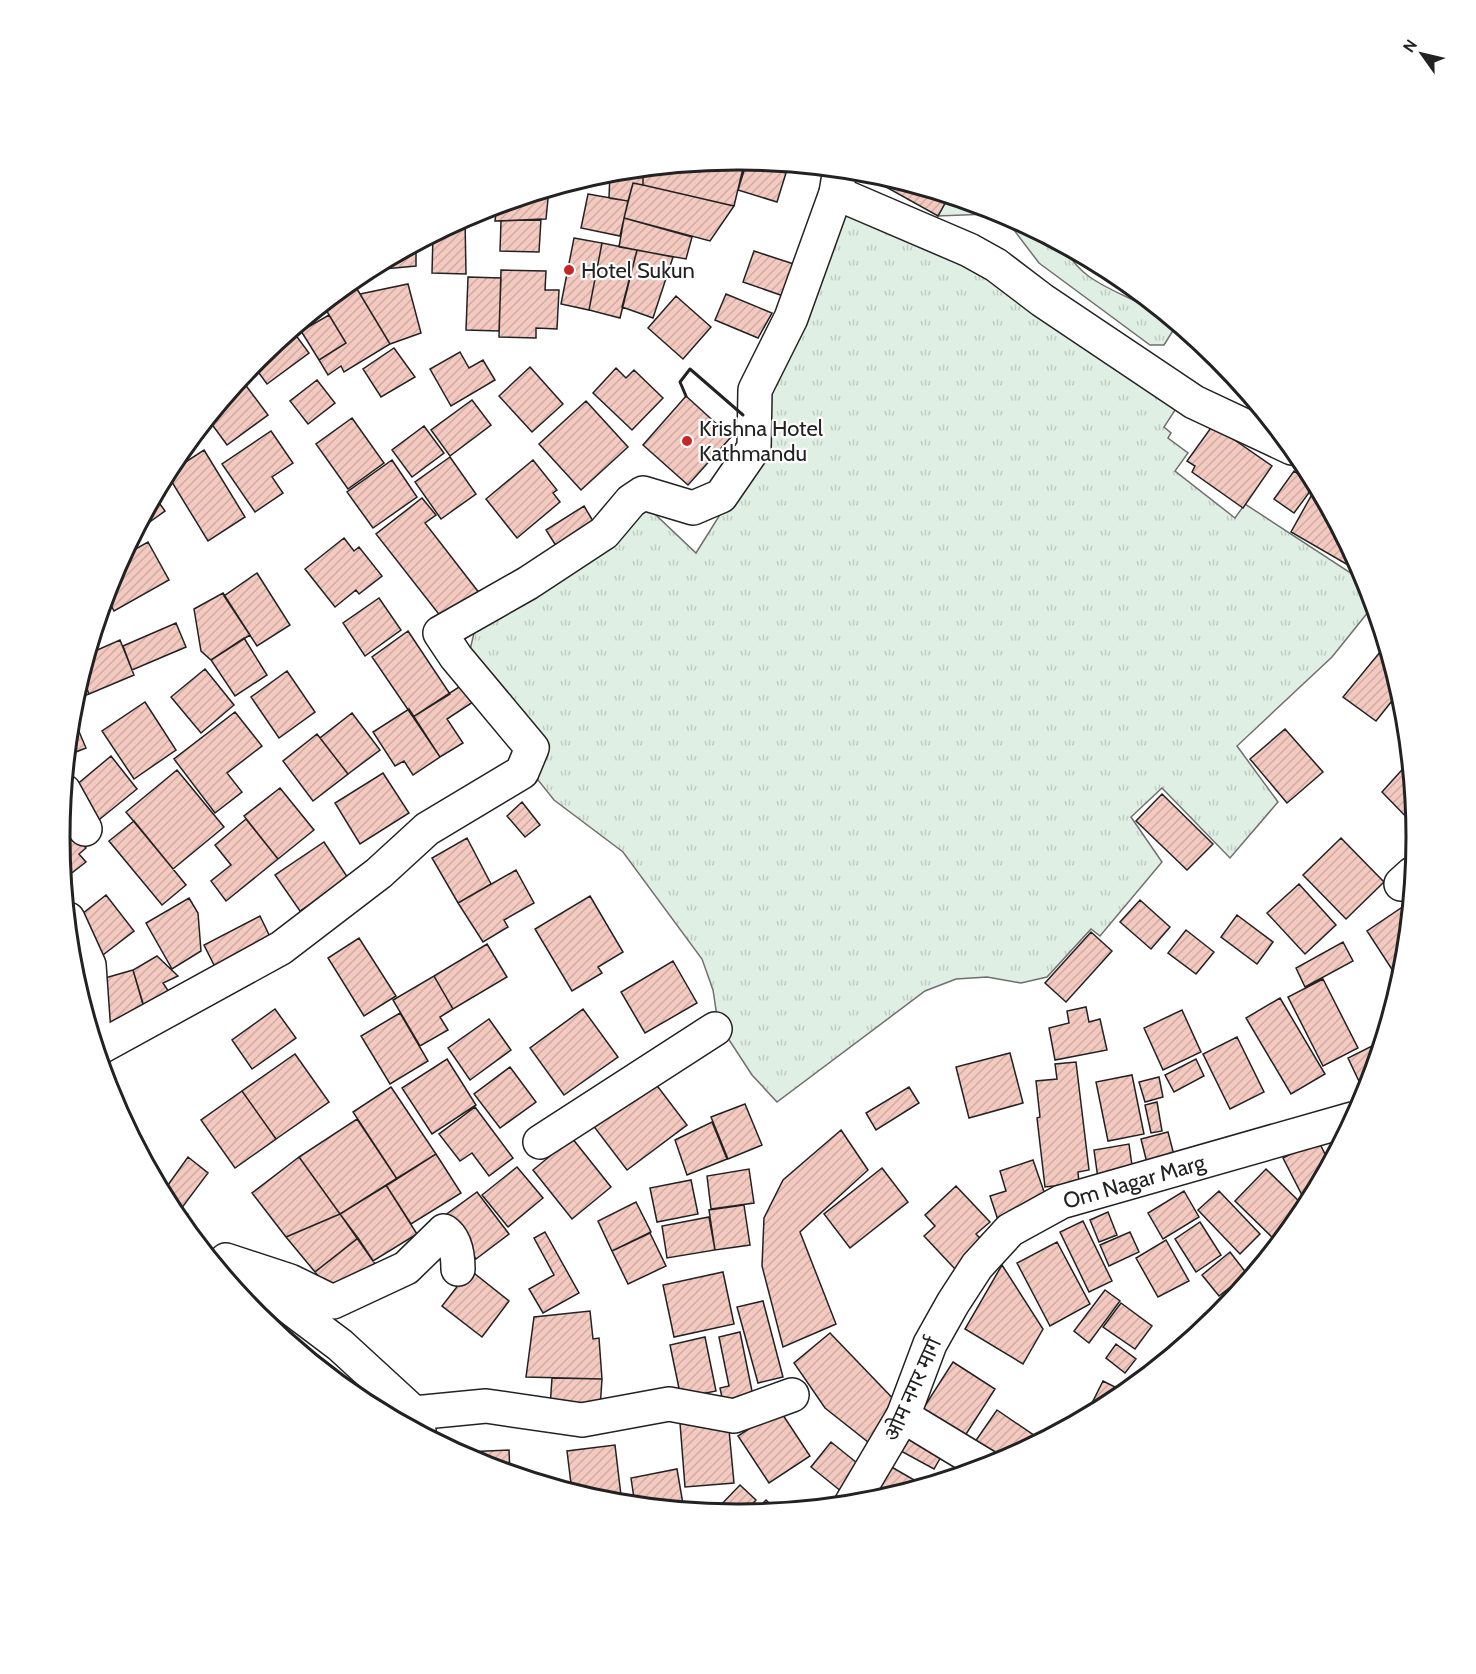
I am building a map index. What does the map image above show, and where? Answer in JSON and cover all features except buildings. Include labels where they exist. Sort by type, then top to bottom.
[{"type":"street","points":[[104,1045],[281,948],[379,873],[427,830],[522,772],[532,748],[456,657],[440,633],[528,583],[604,533],[631,501],[643,493],[693,508],[721,496],[754,448],[755,390],[791,318],[838,181],[978,255],[1194,402],[1274,440]]},
{"type":"street","points":[[71,805],[85,829]]},
{"type":"street","points":[[79,943],[89,965],[92,1005]]},
{"type":"street","points":[[540,1142],[715,1029]]},
{"type":"street","name":"Om Nagar Marg","points":[[953,1303],[977,1266],[1010,1230],[1061,1202],[1342,1122]]},
{"type":"street","points":[[223,1261],[290,1281],[333,1302],[406,1268],[444,1231],[451,1236],[458,1258],[458,1269]]},
{"type":"street","points":[[226,1265],[340,1345],[415,1421]]},
{"type":"street","name":"ओम नगर मार्ग","points":[[856,1494],[903,1416],[930,1344],[953,1303]]},
{"type":"street","points":[[417,1422],[486,1406],[582,1420],[669,1404],[734,1416],[792,1395]]},
{"type":"street","points":[[903,1416],[976,1460]]},
{"type":"green space","points":[[945,203],[978,214],[938,216]]},
{"type":"green space","points":[[849,212],[947,252],[1179,404],[1164,427],[1171,433],[1168,438],[1188,453],[1175,471],[1235,518],[1245,504],[1351,573],[1367,614],[1332,657],[1237,746],[1278,802],[1230,858],[1162,788],[1131,817],[1162,862],[1100,936],[1091,929],[1047,977],[1021,983],[987,977],[956,979],[925,991],[777,1102],[752,1075],[718,1023],[713,990],[702,959],[623,852],[554,800],[538,780],[532,759],[469,654],[474,633],[481,623],[636,514],[653,505],[657,516],[696,553],[773,430],[764,391],[839,218]]},
{"type":"green space","points":[[1011,228],[1072,259],[1086,274],[1100,284],[1144,307],[1173,331],[1164,345],[1150,345],[1039,263]]},
{"type":"wall","points":[[686,396],[680,382],[690,369],[743,415]]},
{"type":"place","name":"Hotel Sukun","points":[[569,270]]},
{"type":"place","name":"Krishna Hotel Kathmandu","points":[[687,441]]}]
